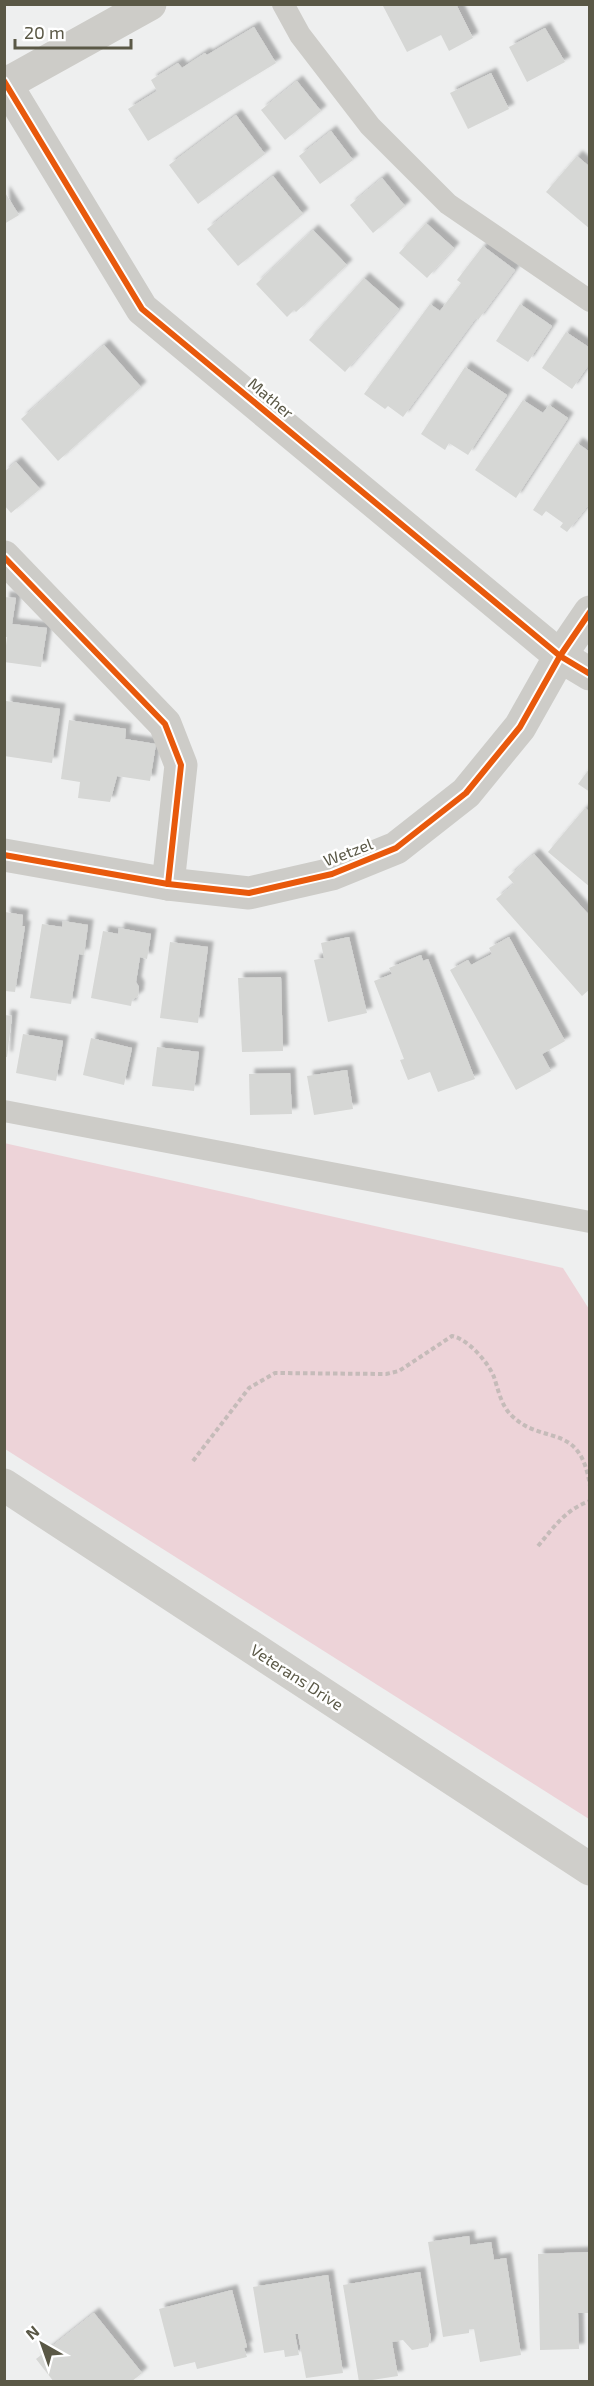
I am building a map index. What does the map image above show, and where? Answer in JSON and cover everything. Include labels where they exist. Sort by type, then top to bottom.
[{"type":"main road","name":"Veterans Drive","points":[[4,1485],[590,1869]]},
{"type":"street","points":[[5,83],[150,4]]},
{"type":"street","name":"Mather","points":[[5,83],[142,309],[560,656],[590,674]]},
{"type":"street","points":[[4,556],[165,724],[181,765],[168,884]]},
{"type":"street","name":"Wetzel","points":[[4,855],[168,884],[249,893],[332,874],[396,848],[466,793],[520,727],[560,656],[590,612]]},
{"type":"lane","points":[[284,4],[300,35],[370,126],[448,204],[590,301]]},
{"type":"lane","points":[[4,1110],[590,1222]]},
{"type":"path","points":[[193,1461],[249,1388],[268,1376],[275,1373],[386,1374],[399,1371],[452,1336],[460,1337],[475,1351],[493,1374],[509,1413],[523,1425],[564,1438],[573,1445],[587,1469],[590,1486]]},
{"type":"path","points":[[538,1546],[562,1518],[576,1506],[590,1501]]},
{"type":"shaded area","points":[[4,1143],[563,1268],[589,1309],[589,1819],[5,1449]]},
{"type":"building","points":[[382,4],[456,4],[473,38],[449,51],[441,35],[407,52]]},
{"type":"building","points":[[254,27],[276,63],[148,141],[128,109],[157,91],[151,80],[178,63],[182,68]]},
{"type":"building","points":[[545,28],[565,62],[527,82],[509,47]]},
{"type":"building","points":[[491,73],[509,109],[468,129],[450,93]]},
{"type":"building","points":[[297,81],[321,111],[285,140],[261,110]]},
{"type":"building","points":[[236,115],[265,154],[198,204],[169,165]]},
{"type":"building","points":[[331,131],[353,160],[320,184],[299,156]]},
{"type":"building","points":[[577,156],[590,167],[590,229],[546,192]]},
{"type":"building","points":[[273,176],[303,214],[238,266],[207,229]]},
{"type":"building","points":[[382,178],[405,206],[373,233],[350,205]]},
{"type":"building","points":[[4,191],[19,215],[4,224]]},
{"type":"building","points":[[426,223],[454,248],[427,278],[399,253]]},
{"type":"building","points":[[313,230],[347,265],[296,312],[294,310],[287,317],[256,284]]},
{"type":"building","points":[[483,246],[515,270],[478,320],[476,318],[403,417],[388,406],[385,409],[364,394],[430,304],[440,311],[461,283],[457,280]]},
{"type":"building","points":[[364,278],[399,309],[345,372],[309,340]]},
{"type":"building","points":[[520,304],[552,326],[528,362],[496,341]]},
{"type":"building","points":[[566,332],[590,348],[590,363],[572,389],[542,368]]},
{"type":"building","points":[[104,345],[141,387],[58,461],[21,419]]},
{"type":"building","points":[[465,367],[507,395],[468,455],[449,443],[445,450],[421,434]]},
{"type":"building","points":[[523,400],[543,413],[549,405],[568,418],[516,498],[475,470]]},
{"type":"building","points":[[577,443],[590,452],[590,503],[567,532],[560,527],[563,523],[546,511],[542,516],[533,510]]},
{"type":"building","points":[[16,462],[40,489],[11,513],[4,505],[4,472]]},
{"type":"building","points":[[4,597],[16,598],[12,624],[47,628],[41,667],[4,662],[7,637],[4,637]]},
{"type":"building","points":[[6,701],[60,709],[52,763],[4,756]]},
{"type":"building","points":[[69,720],[126,729],[125,739],[156,744],[150,781],[117,776],[110,802],[78,798],[80,782],[61,779]]},
{"type":"building","points":[[590,768],[590,792],[578,784]]},
{"type":"building","points":[[585,808],[590,812],[590,887],[548,852]]},
{"type":"building","points":[[534,854],[590,916],[590,989],[582,996],[496,899],[514,884],[508,877]]},
{"type":"building","points":[[5,912],[23,915],[22,926],[25,926],[15,992],[5,991]]},
{"type":"building","points":[[63,921],[88,925],[84,955],[79,954],[71,1004],[30,998],[42,924],[62,927]]},
{"type":"building","points":[[119,928],[151,934],[147,959],[140,957],[136,982],[139,987],[138,996],[132,1000],[131,1006],[91,998],[103,931],[118,934]]},
{"type":"building","points":[[349,937],[367,1013],[328,1022],[314,960],[324,958],[321,943]]},
{"type":"building","points":[[509,937],[565,1041],[542,1054],[551,1071],[516,1090],[450,970],[468,960],[471,965],[492,954],[489,948]]},
{"type":"building","points":[[170,942],[208,947],[198,1023],[160,1018]]},
{"type":"building","points":[[421,955],[423,961],[428,959],[475,1079],[438,1092],[430,1072],[408,1080],[400,1060],[404,1059],[374,981],[392,974],[389,968]]},
{"type":"building","points":[[281,977],[283,1051],[242,1052],[238,978]]},
{"type":"building","points":[[5,1015],[12,1016],[7,1057],[5,1057]]},
{"type":"building","points":[[23,1034],[63,1041],[56,1081],[16,1073]]},
{"type":"building","points":[[91,1038],[132,1048],[124,1085],[83,1075]]},
{"type":"building","points":[[157,1047],[199,1052],[194,1091],[152,1086]]},
{"type":"building","points":[[347,1070],[353,1109],[314,1115],[307,1076]]},
{"type":"building","points":[[290,1073],[292,1114],[250,1115],[249,1074]]},
{"type":"building","points":[[469,2236],[470,2245],[491,2242],[494,2260],[506,2258],[521,2355],[480,2362],[474,2329],[469,2329],[469,2333],[443,2337],[428,2242]]},
{"type":"building","points":[[590,2252],[590,2313],[578,2313],[579,2349],[540,2350],[538,2254]]},
{"type":"building","points":[[420,2272],[431,2339],[428,2347],[412,2350],[403,2340],[392,2342],[398,2376],[359,2382],[343,2285]]},
{"type":"building","points":[[328,2275],[343,2373],[306,2378],[298,2334],[295,2334],[299,2355],[285,2357],[284,2350],[264,2353],[253,2287]]},
{"type":"building","points":[[232,2290],[247,2347],[244,2348],[247,2357],[197,2369],[195,2362],[174,2367],[159,2309]]},
{"type":"building","points":[[94,2313],[142,2373],[131,2382],[54,2382],[36,2359]]},
{"type":"cycle path","points":[[4,81],[142,309],[560,656],[590,674]]},
{"type":"cycle path","points":[[4,557],[165,724],[181,765],[168,884]]},
{"type":"cycle path","points":[[4,855],[168,884],[249,893],[332,874],[396,848],[466,793],[520,727],[560,656],[590,612]]}]
